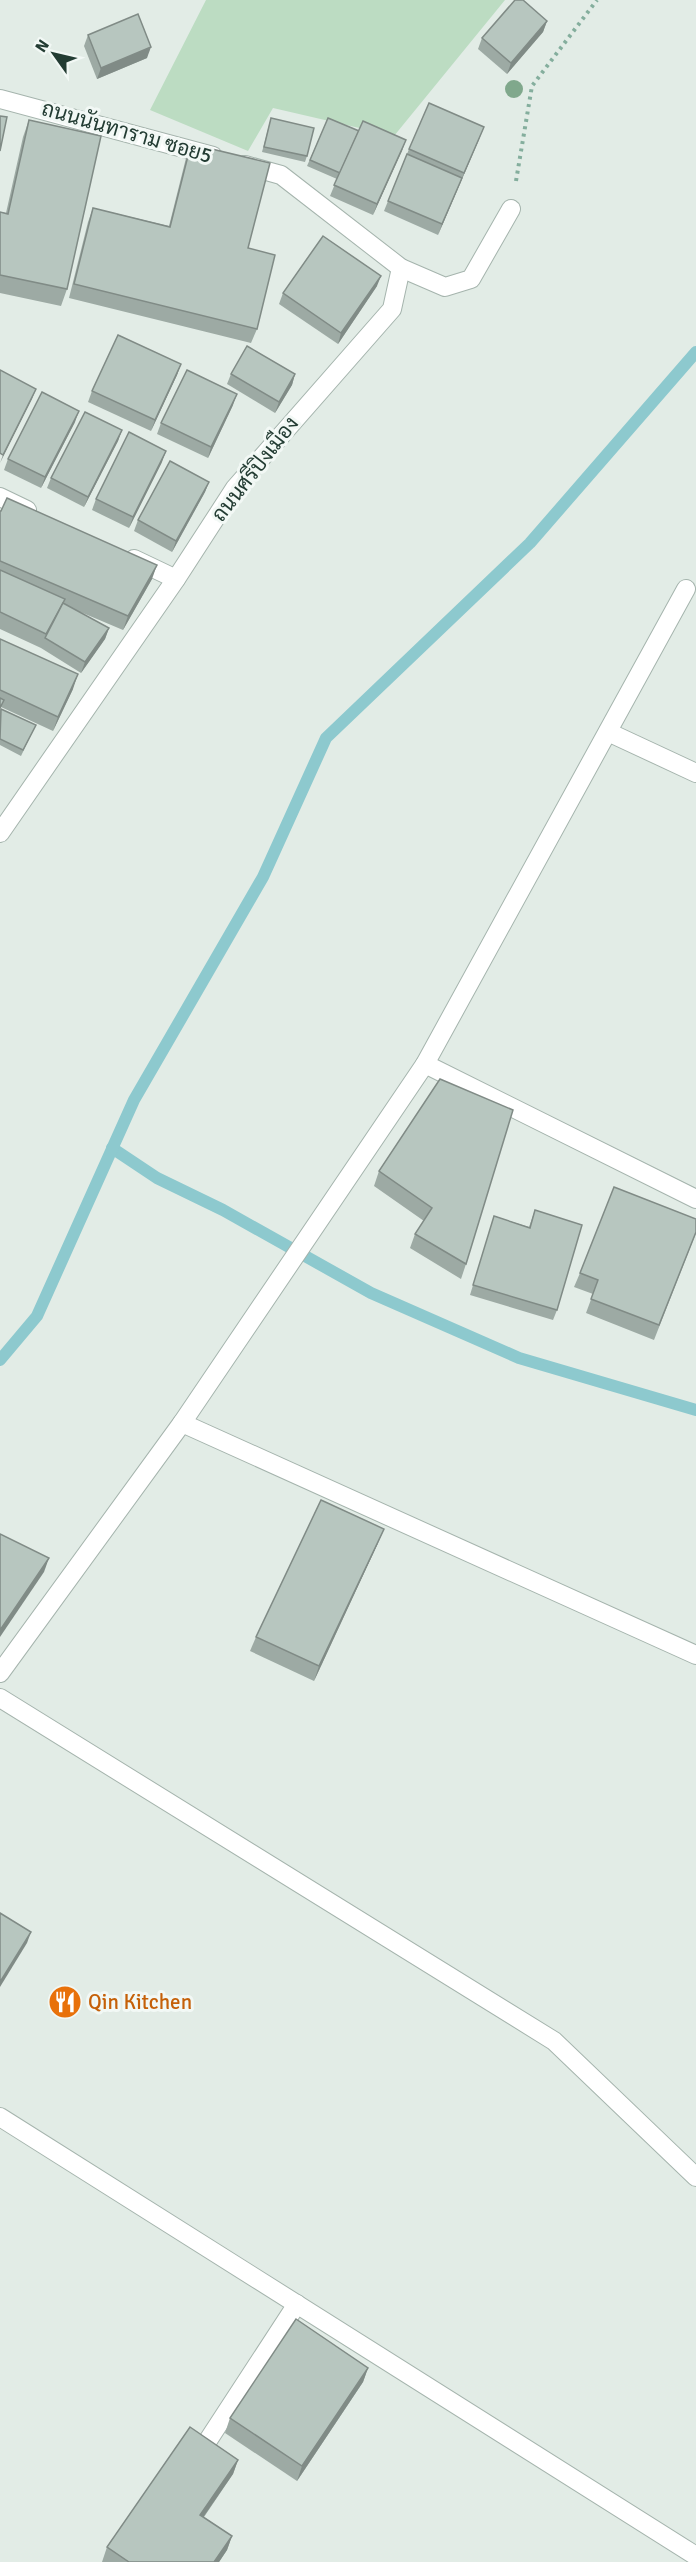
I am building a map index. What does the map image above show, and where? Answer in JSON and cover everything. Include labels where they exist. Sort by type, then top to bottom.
[{"type":"street","name":"ถนนนันทาราม ซอย5","points":[[0,99],[281,175],[401,268]]},
{"type":"street","points":[[401,268],[445,287],[471,279],[511,209]]},
{"type":"street","name":"ถนนศรีปิงเมือง","points":[[0,833],[176,579],[235,488],[392,309],[401,268]]},
{"type":"street","points":[[0,497],[41,516]]},
{"type":"street","points":[[114,550],[176,579]]},
{"type":"street","points":[[0,1673],[182,1423],[425,1064],[686,589]]},
{"type":"street","points":[[608,732],[696,773]]},
{"type":"street","points":[[425,1064],[696,1199]]},
{"type":"street","points":[[182,1423],[696,1655]]},
{"type":"street","points":[[0,1698],[554,2041],[696,2176]]},
{"type":"street","points":[[0,2117],[696,2556]]},
{"type":"street","points":[[205,2445],[297,2304]]},
{"type":"path","points":[[518,169],[532,86],[597,0]]},
{"type":"green space","points":[[206,0],[505,0],[394,136],[273,108],[248,151],[150,110]]},
{"type":"building","points":[[515,0],[523,0],[547,21],[511,63],[482,38]]},
{"type":"building","points":[[138,14],[151,47],[101,68],[88,35]]},
{"type":"building","points":[[429,103],[484,127],[464,173],[409,149]]},
{"type":"building","points":[[0,116],[7,117],[0,151]]},
{"type":"building","points":[[271,118],[314,128],[307,156],[264,147]]},
{"type":"building","points":[[328,118],[359,131],[340,173],[310,160]]},
{"type":"building","points":[[29,120],[101,136],[67,289],[0,275],[0,212],[8,214]]},
{"type":"building","points":[[363,121],[406,140],[377,204],[334,185]]},
{"type":"building","points":[[191,144],[270,163],[248,248],[275,255],[257,329],[74,284],[93,208],[170,227]]},
{"type":"building","points":[[407,154],[462,178],[442,224],[388,201]]},
{"type":"building","points":[[323,236],[381,276],[341,333],[283,293]]},
{"type":"building","points":[[118,335],[181,364],[155,420],[92,391]]},
{"type":"building","points":[[247,346],[295,374],[279,402],[231,374]]},
{"type":"building","points":[[0,370],[36,389],[3,455],[0,453]]},
{"type":"building","points":[[187,370],[237,394],[211,447],[161,423]]},
{"type":"building","points":[[42,392],[79,411],[45,477],[8,459]]},
{"type":"building","points":[[85,412],[122,430],[88,497],[51,478]]},
{"type":"building","points":[[129,432],[166,451],[133,517],[96,499]]},
{"type":"building","points":[[170,461],[209,482],[176,541],[138,520]]},
{"type":"building","points":[[7,498],[157,565],[128,616],[0,561],[0,511]]},
{"type":"building","points":[[0,570],[65,599],[46,634],[0,612]]},
{"type":"building","points":[[63,603],[109,628],[85,662],[45,638]]},
{"type":"building","points":[[0,639],[78,674],[58,717],[0,690]]},
{"type":"building","points":[[1,709],[36,725],[23,750],[0,739]]},
{"type":"building","points":[[440,1079],[513,1110],[466,1264],[415,1234],[432,1208],[379,1171]]},
{"type":"building","points":[[614,1187],[696,1219],[696,1232],[659,1325],[591,1299],[598,1280],[580,1273]]},
{"type":"building","points":[[535,1210],[582,1225],[557,1310],[473,1285],[494,1216],[530,1228]]},
{"type":"building","points":[[321,1500],[384,1529],[319,1666],[256,1637]]},
{"type":"building","points":[[0,1534],[49,1558],[0,1630]]},
{"type":"building","points":[[0,1913],[31,1932],[0,1982]]},
{"type":"building","points":[[296,2319],[368,2368],[302,2466],[230,2418]]},
{"type":"building","points":[[190,2427],[238,2460],[200,2515],[232,2536],[214,2562],[129,2562],[107,2547]]},
{"type":"waterway","points":[[0,1360],[37,1316],[134,1100],[263,877],[326,738],[530,543],[696,352]]},
{"type":"waterway","points":[[112,1148],[157,1178],[223,1210],[371,1293],[519,1358],[696,1410]]},
{"type":"place","name":"Qin Kitchen","points":[[65,2002]]}]
